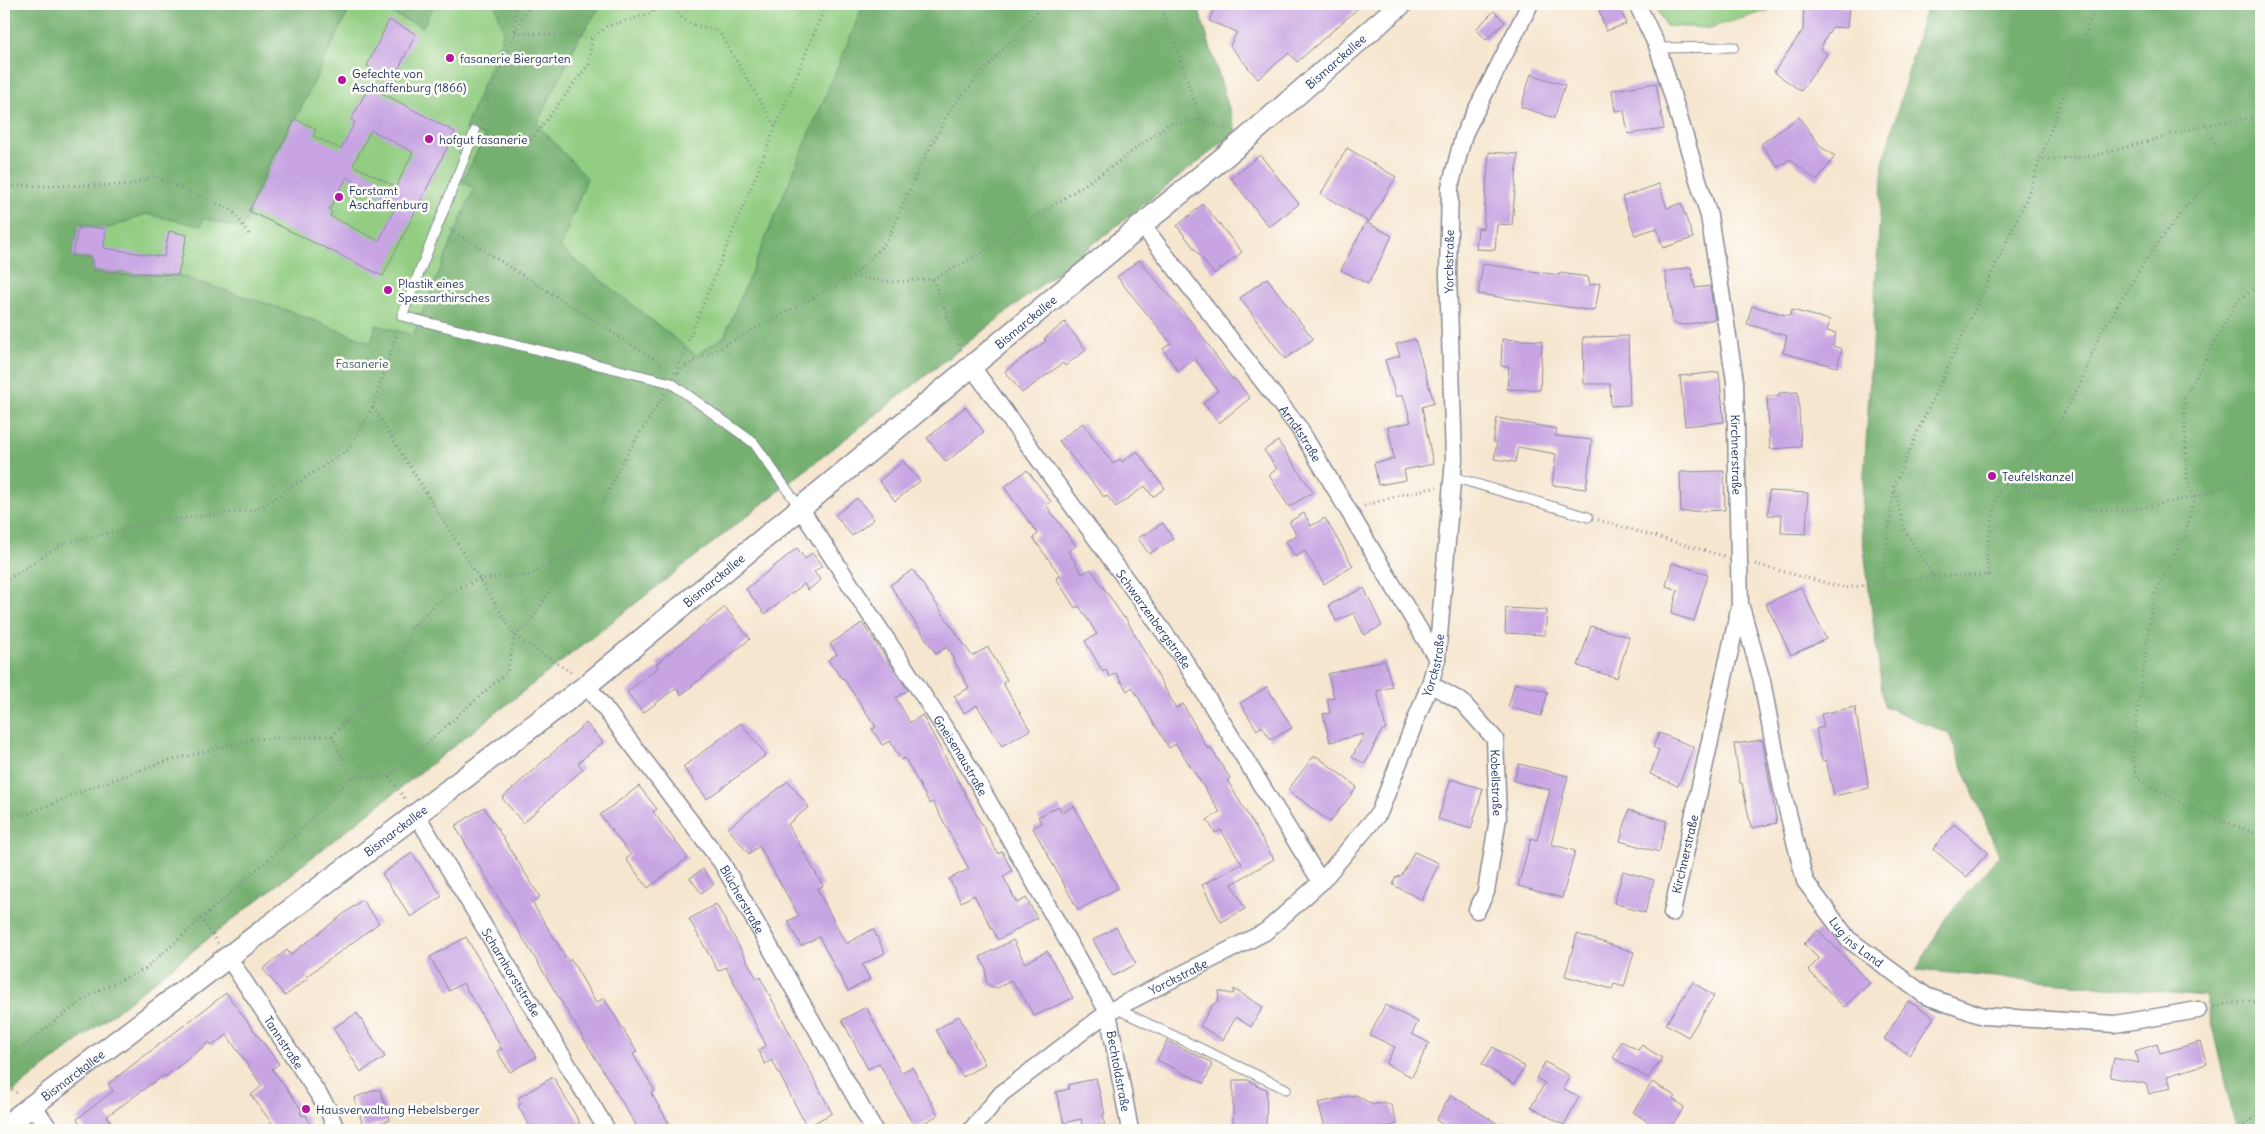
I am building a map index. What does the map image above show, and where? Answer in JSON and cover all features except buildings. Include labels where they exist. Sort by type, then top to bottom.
[{"type":"street","name":"Bismarckallee","points":[[4,1127],[587,685],[800,508],[967,360],[1142,225],[1247,138],[1401,4]]},
{"type":"street","name":"Yorckstraße","points":[[971,1130],[1001,1094],[1111,1010],[1265,932],[1321,882],[1379,813],[1430,684],[1437,659],[1453,477],[1448,274],[1450,187],[1464,134],[1530,4]]},
{"type":"street","name":"Kirchnerstraße","points":[[1637,4],[1658,48],[1709,216],[1735,381],[1740,605],[1672,913]]},
{"type":"street","name":"Arndtstraße","points":[[1142,225],[1299,428],[1437,659]]},
{"type":"street","name":"Schwarzenbergstraße","points":[[967,360],[1182,657],[1321,882]]},
{"type":"street","name":"Gneisenaustraße","points":[[800,508],[961,753],[1111,1010]]},
{"type":"street","name":"Lug ins Land","points":[[1740,605],[1762,681],[1782,789],[1804,881],[1848,939],[1926,996],[1983,1016],[2115,1024],[2198,1010]]},
{"type":"street","name":"Kobellstraße","points":[[1430,684],[1462,702],[1495,739],[1498,818],[1486,892],[1477,910]]},
{"type":"street","name":"Blücherstraße","points":[[587,685],[722,863],[874,1130]]},
{"type":"street","name":"Scharnhorststraße","points":[[416,814],[607,1130]]},
{"type":"street","name":"Tannstraße","points":[[228,957],[328,1109],[336,1130]]},
{"type":"street","name":"Bechtoldstraße","points":[[1111,1010],[1130,1130]]},
{"type":"street","points":[[34,1105],[50,1130]]},
{"type":"lane","points":[[1658,48],[1734,47]]},
{"type":"lane","points":[[475,131],[402,316],[671,383],[754,443],[800,508]]},
{"type":"lane","points":[[1453,477],[1588,517]]},
{"type":"lane","points":[[1111,1010],[1286,1089]]},
{"type":"path","points":[[515,4],[515,32]]},
{"type":"path","points":[[475,131],[515,32],[530,4]]},
{"type":"path","points":[[515,32],[592,38],[607,26],[653,13],[655,4]]},
{"type":"path","points":[[674,4],[676,10],[688,24],[718,30],[775,126]]},
{"type":"path","points":[[671,383],[826,4]]},
{"type":"path","points":[[4,1063],[57,1019],[97,991],[145,969],[200,918],[300,831],[351,777],[389,777],[507,672],[515,636],[527,626],[592,528],[623,460],[682,368],[852,277],[887,241],[917,172],[953,105],[1044,4]]},
{"type":"path","points":[[1161,4],[1201,120]]},
{"type":"path","points":[[1882,583],[1894,488],[1917,433],[2025,202],[2096,4]]},
{"type":"path","points":[[494,148],[501,148],[532,139],[589,64],[592,38]]},
{"type":"path","points":[[2040,160],[2094,156],[2206,125],[2261,116]]},
{"type":"path","points":[[852,277],[892,282],[933,279],[980,254],[1114,165],[1169,124],[1201,120],[1247,138]]},
{"type":"path","points":[[2010,485],[2054,431],[2079,386],[2098,338],[2148,256],[2188,204],[2226,168],[2206,125]]},
{"type":"path","points":[[4,186],[130,185],[154,176],[232,210],[251,238]]},
{"type":"path","points":[[453,231],[659,362],[671,383]]},
{"type":"path","points":[[933,279],[967,360]]},
{"type":"path","points":[[2261,284],[2237,301],[2184,398],[2188,478],[2194,497],[2186,533],[2153,597],[2132,754],[2137,778],[2188,807],[2261,836]]},
{"type":"path","points":[[4,582],[62,544],[158,521],[256,510],[348,450],[373,407],[397,332]]},
{"type":"path","points":[[373,407],[515,636],[587,685]]},
{"type":"path","points":[[1992,476],[2010,485],[2093,510],[2130,510],[2194,497],[2261,472]]},
{"type":"path","points":[[2254,476],[2261,487]]},
{"type":"path","points":[[1588,517],[1845,588],[1933,576],[1989,576],[1986,553],[1997,495],[2005,483]]},
{"type":"path","points":[[1894,488],[1904,529],[1933,576]]},
{"type":"path","points":[[1349,512],[1396,496],[1430,489]]},
{"type":"path","points":[[4,817],[27,814],[90,788],[164,762],[254,739],[332,736],[357,709],[392,686],[412,627],[446,594],[480,579],[529,575],[577,549]]},
{"type":"path","points":[[332,736],[351,777]]},
{"type":"path","points":[[389,777],[416,814]]},
{"type":"path","points":[[200,918],[228,957]]},
{"type":"path","points":[[2198,1010],[2246,1001],[2261,1003]]},
{"type":"path","points":[[2252,1120],[2261,1097]]},
{"type":"path","points":[[2235,1130],[2261,1115]]},
{"type":"green space","name":"Fasanerie","points":[[4,4],[1197,4],[1236,132],[4,1099]]},
{"type":"green space","name":"Fasanerie","points":[[4,4],[352,4],[242,229],[203,218],[201,226],[146,214],[106,229],[79,226],[72,256],[92,258],[93,271],[178,275],[292,312],[371,343],[376,325],[413,335],[474,188],[462,182],[485,136],[465,129],[504,32],[495,4],[602,4],[579,38],[537,124],[587,178],[560,248],[696,355],[724,337],[864,4],[1197,4],[1236,132],[4,1099]]},
{"type":"green space","points":[[369,4],[434,4],[423,27]]},
{"type":"green space","points":[[1656,4],[1773,4],[1770,10],[1709,28],[1666,26]]},
{"type":"green space","points":[[1927,4],[2261,4],[2261,1130],[2249,1130],[2239,1127],[2234,1120],[2205,996],[1916,970],[1945,919],[1999,855],[1949,734],[1884,706],[1861,526],[1883,163]]},
{"type":"place","name":"fasanerie Biergarten","points":[[450,58]]},
{"type":"place","name":"Gefechte von Aschaffenburg (1866)","points":[[342,80]]},
{"type":"place","name":"hofgut fasanerie","points":[[429,139]]},
{"type":"place","name":"Forstamt Aschaffenburg","points":[[339,197]]},
{"type":"place","name":"Plastik eines Spessarthirsches","points":[[388,290]]},
{"type":"place","name":"Teufelskanzel","points":[[1992,476]]},
{"type":"place","name":"Hausverwaltung Hebelsberger","points":[[306,1109]]}]
